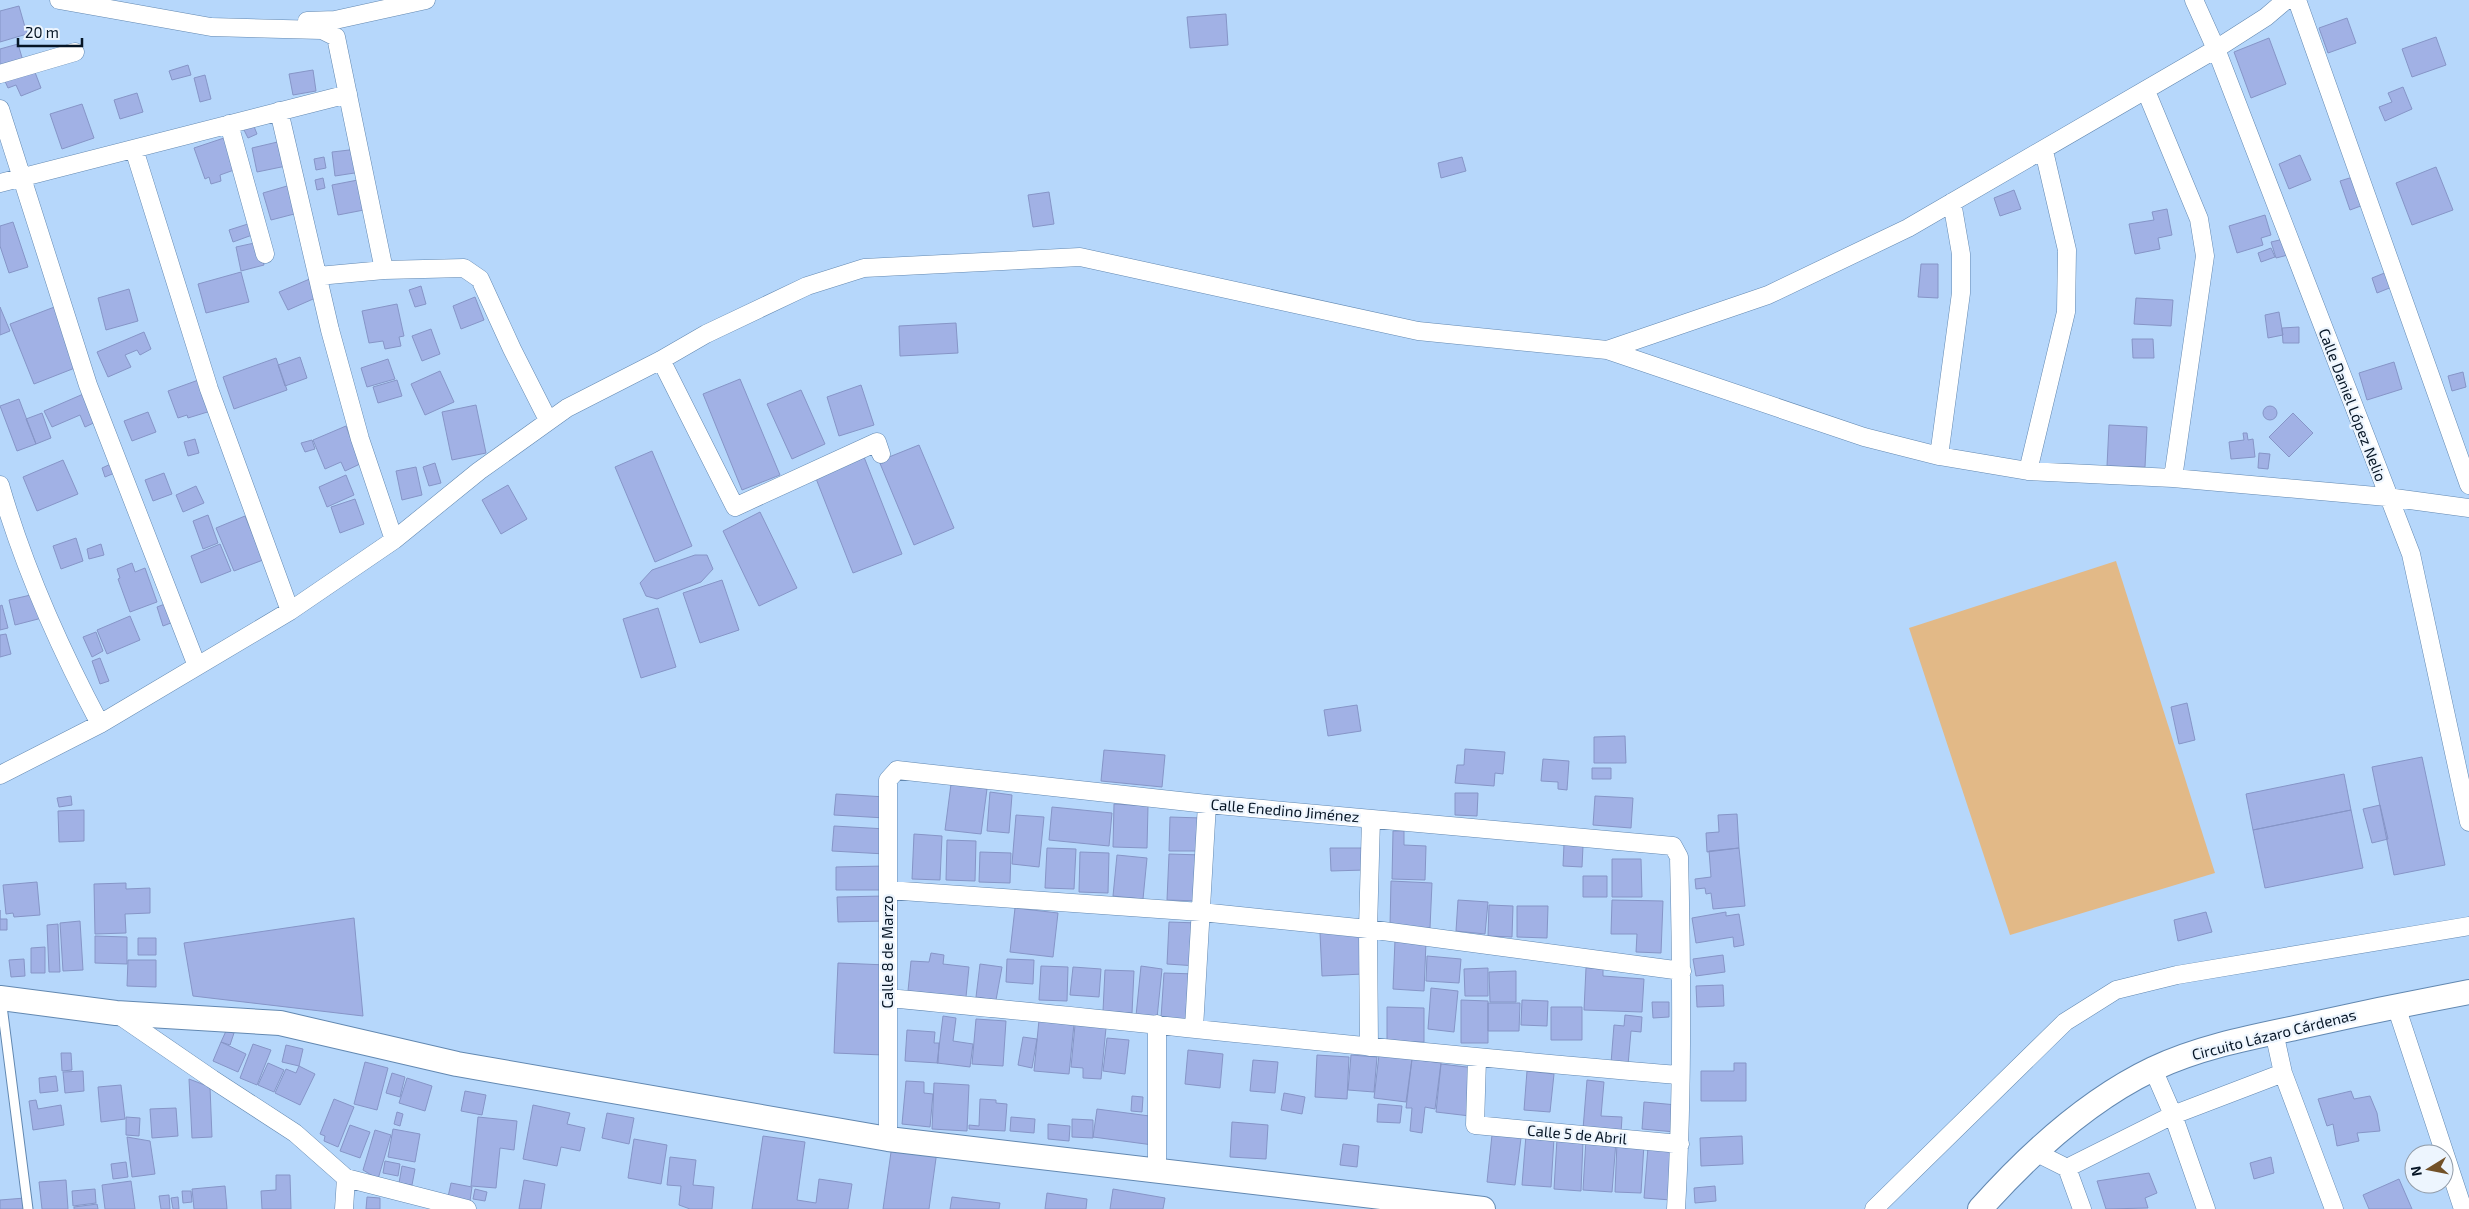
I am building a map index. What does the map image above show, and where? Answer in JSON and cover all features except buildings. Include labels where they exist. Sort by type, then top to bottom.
[{"type":"street","points":[[59,0],[211,27],[322,30],[336,37],[384,270]]},
{"type":"street","points":[[74,0],[215,24],[335,20],[426,0]]},
{"type":"street","name":"Calle Daniel López Nelio","points":[[2194,0],[2216,49],[2387,497],[2411,554],[2469,822]]},
{"type":"street","points":[[1606,350],[1768,295],[1908,228],[2044,151],[2216,49],[2266,17],[2286,0]]},
{"type":"street","points":[[2297,0],[2469,485]]},
{"type":"street","points":[[0,74],[75,52]]},
{"type":"street","points":[[2146,91],[2198,219],[2205,256],[2173,478]]},
{"type":"street","points":[[0,183],[348,94]]},
{"type":"street","points":[[0,109],[88,385],[197,666]]},
{"type":"street","points":[[280,111],[318,276],[360,439],[394,540]]},
{"type":"street","points":[[229,124],[265,254]]},
{"type":"street","points":[[134,149],[209,389],[290,611]]},
{"type":"street","points":[[2028,471],[2066,312],[2067,250],[2044,151]]},
{"type":"street","points":[[1939,456],[1962,293],[1961,254],[1952,202]]},
{"type":"street","points":[[0,775],[100,724],[290,611],[394,540],[479,471],[567,408],[706,334],[807,286],[864,268],[1080,257],[1418,331],[1606,350],[1864,437],[1939,456],[2028,471],[2173,478],[2387,497],[2469,508]]},
{"type":"street","points":[[318,276],[384,270],[464,268],[480,279],[512,349],[548,420]]},
{"type":"street","points":[[660,360],[735,507],[877,442],[881,454]]},
{"type":"street","points":[[0,485],[6,531],[64,657],[100,724]]},
{"type":"street","name":"Calle Enedino Jiménez","points":[[897,770],[1207,804],[1673,846],[1680,857],[1682,971]]},
{"type":"street","name":"Calle 8 de Marzo","points":[[888,1139],[888,780],[897,770]]},
{"type":"street","points":[[1194,1028],[1207,804]]},
{"type":"street","points":[[1369,1047],[1368,929],[1371,819]]},
{"type":"street","points":[[888,890],[1201,912],[1368,929],[1682,971],[1679,1075],[1680,1144],[1676,1209]]},
{"type":"street","points":[[1874,1209],[2065,1022],[2116,990],[2177,975],[2469,926]]},
{"type":"street","name":"Circuito Lázaro Cárdenas","points":[[1980,1209],[2035,1152],[2091,1106],[2153,1069],[2203,1050],[2274,1032],[2469,992]]},
{"type":"street","points":[[0,998],[116,1013],[280,1023],[457,1064],[888,1139],[1483,1209]]},
{"type":"street","points":[[888,998],[1157,1024],[1477,1059],[1679,1075]]},
{"type":"street","points":[[2396,1006],[2463,1209]]},
{"type":"street","points":[[116,1013],[295,1133],[346,1178],[467,1209]]},
{"type":"street","points":[[1157,1024],[1158,1172]]},
{"type":"street","points":[[2274,1032],[2283,1073],[2334,1209]]},
{"type":"street","name":"Calle 5 de Abril","points":[[1477,1059],[1475,1125],[1680,1144]]},
{"type":"street","points":[[2153,1069],[2173,1115],[2206,1209]]},
{"type":"street","points":[[2067,1168],[2173,1115],[2283,1073]]},
{"type":"street","points":[[2035,1152],[2067,1168],[2082,1209]]},
{"type":"street","points":[[344,1209],[346,1178]]},
{"type":"lane","points":[[0,998],[28,1209]]},
{"type":"shaded area","points":[[2116,561],[2215,873],[2010,935],[1909,628]]}]
